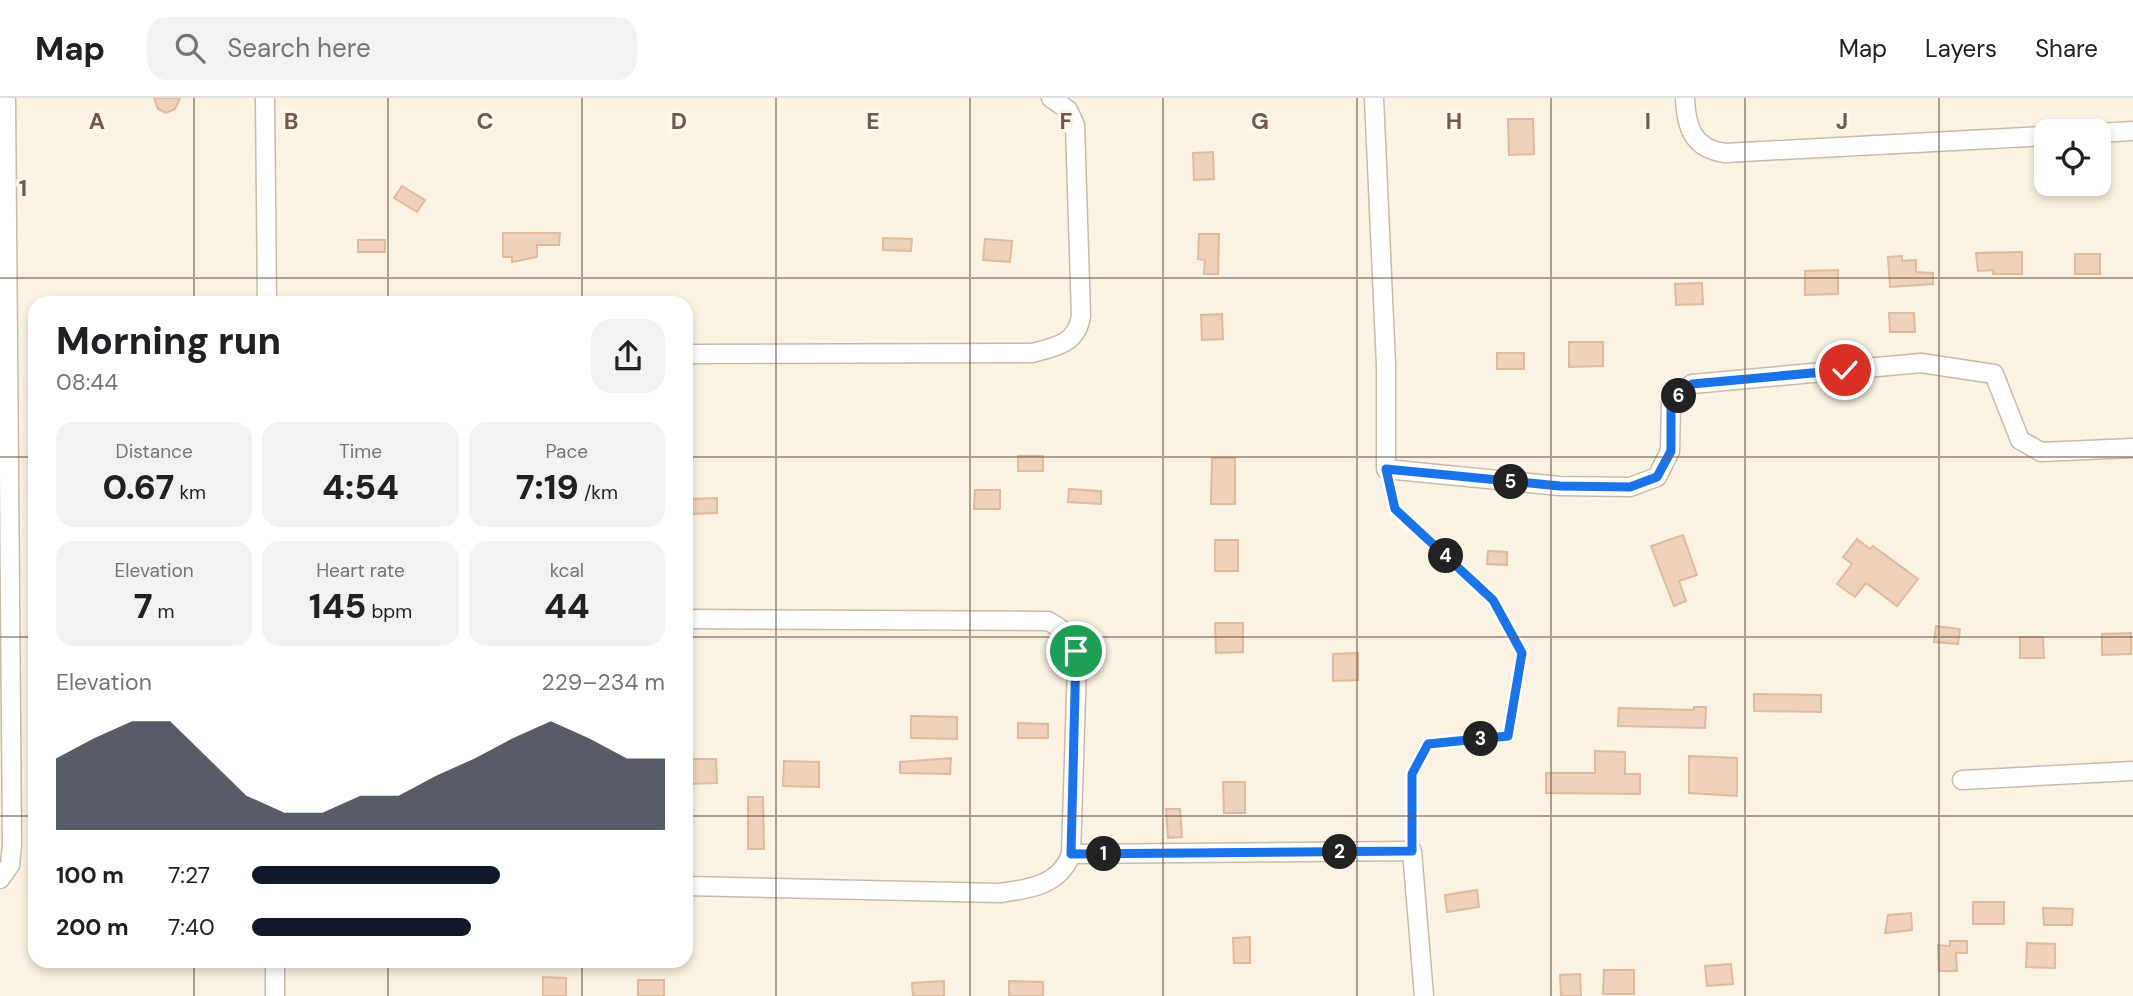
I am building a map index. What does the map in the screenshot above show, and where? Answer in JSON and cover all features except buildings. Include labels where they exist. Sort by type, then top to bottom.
[{"type":"street","points":[[0,879],[10,864],[12,845],[6,98]]},
{"type":"street","points":[[265,98],[267,296]]},
{"type":"street","points":[[693,354],[1032,353],[1071,340],[1079,330],[1081,316],[1075,125],[1068,110],[1051,98]]},
{"type":"street","points":[[1374,98],[1386,365],[1386,469],[1560,486],[1630,487],[1657,477],[1671,451],[1671,404],[1692,384],[1921,363],[1994,374],[2020,440],[2041,452],[2133,449]]},
{"type":"street","points":[[1685,98],[1689,129],[1697,143],[1709,151],[1724,153],[2034,137]]},
{"type":"street","points":[[2111,132],[2133,131]]},
{"type":"street","points":[[693,619],[1048,621],[1062,628],[1072,639],[1077,665],[1071,854],[1067,866],[1057,877],[1029,889],[1000,892],[693,886]]},
{"type":"street","points":[[1962,780],[2133,771]]},
{"type":"street","points":[[1071,854],[1412,851],[1424,996]]},
{"type":"street","points":[[275,968],[275,996]]},
{"type":"path","points":[[1386,469],[1395,509],[1493,600],[1522,653],[1508,736],[1428,744],[1412,774],[1412,851]]},
{"type":"route","points":[[1076,651],[1071,854],[1412,851],[1412,774],[1428,744],[1508,736],[1522,653],[1493,600],[1395,509],[1386,469],[1560,486],[1630,487],[1657,477],[1671,451],[1671,404],[1692,384],[1845,370]]}]
